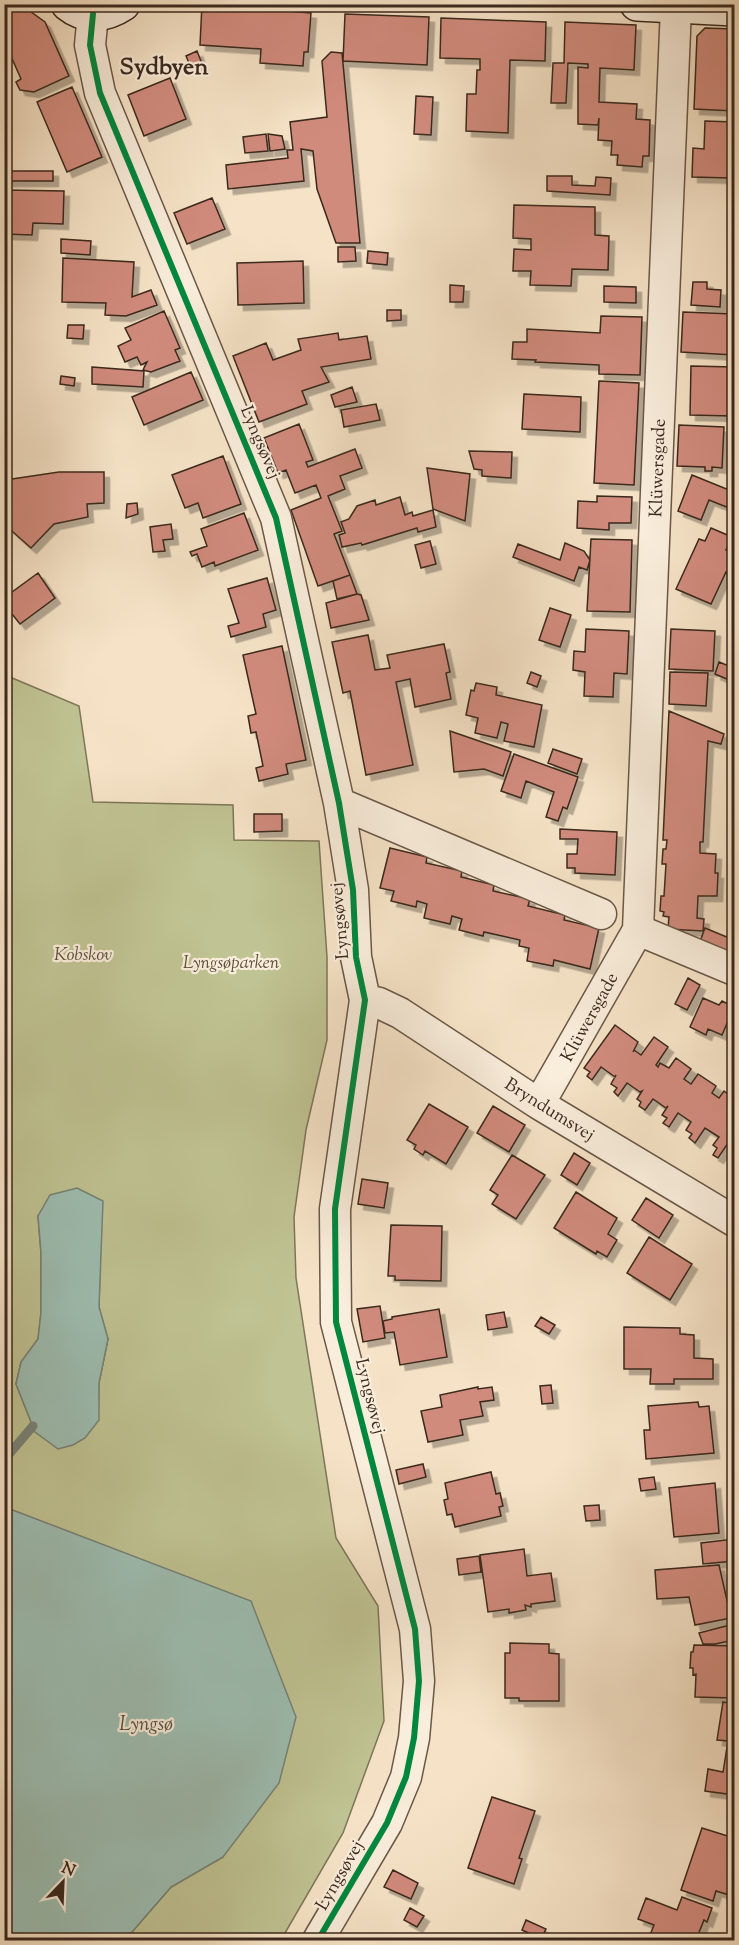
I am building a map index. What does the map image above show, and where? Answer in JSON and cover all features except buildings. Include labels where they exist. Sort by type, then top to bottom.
[{"type":"street","points":[[80,9],[104,14],[123,4]]},
{"type":"street","points":[[637,4],[735,9]]},
{"type":"street","name":"Klüwersgade","points":[[539,1104],[638,930],[676,6]]},
{"type":"street","name":"Lyngsøvej","points":[[80,9],[100,93],[276,518],[339,803],[353,890],[356,957],[365,1000],[335,1209],[336,1322],[415,1629],[419,1681],[414,1738],[406,1777],[387,1823],[318,1941]]},
{"type":"street","points":[[339,803],[601,914]]},
{"type":"street","points":[[638,930],[735,970]]},
{"type":"street","name":"Bryndumsvej","points":[[365,1000],[379,1003],[400,1013],[539,1104],[735,1221]]},
{"type":"green space","points":[[5,675],[79,706],[93,802],[233,805],[234,840],[319,841],[327,957],[327,1040],[306,1130],[294,1217],[296,1278],[336,1538],[378,1606],[384,1721],[343,1833],[281,1940],[125,1940],[171,1887],[223,1857],[5,1503]],"holes":[[[38,1216],[101,1229],[99,1307],[108,1339],[99,1383],[98,1420],[35,1432],[16,1384],[21,1362],[38,1339],[41,1313],[41,1253]]]},
{"type":"water","points":[[77,1188],[103,1201],[99,1307],[108,1339],[99,1383],[99,1420],[85,1438],[73,1445],[58,1449],[35,1432],[16,1384],[21,1362],[38,1339],[41,1312],[41,1253],[38,1216],[50,1195]]},
{"type":"water","name":"Lyngsø","points":[[5,1503],[10,1509],[251,1601],[296,1717],[279,1783],[223,1857],[171,1887],[125,1940],[5,1940]]},
{"type":"waterway","points":[[4,1460],[33,1426]]},
{"type":"cycle path","points":[[93,14],[90,45],[100,93],[276,518],[339,803],[353,890],[356,957],[365,1000],[335,1209],[336,1322],[415,1629],[419,1681],[414,1738],[406,1777],[387,1823],[318,1940]]},
{"type":"district","name":"Sydbyen","points":[[164,66]]},
{"type":"park label","name":"Kobskov","points":[[83,954]]},
{"type":"park label","name":"Lyngsøparken","points":[[231,962]]}]
